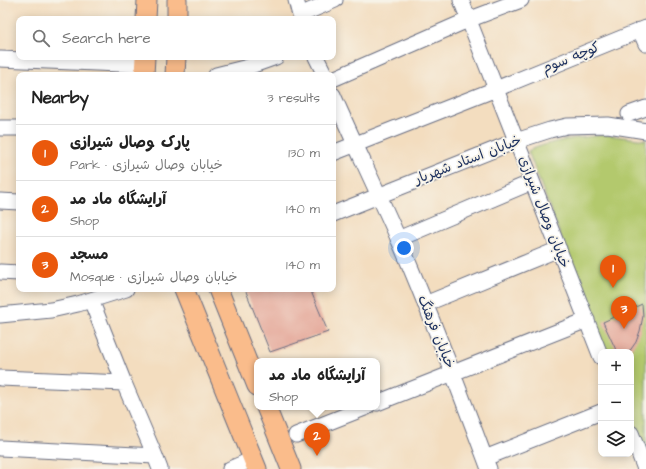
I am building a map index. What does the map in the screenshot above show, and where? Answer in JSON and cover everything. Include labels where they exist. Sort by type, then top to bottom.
[{"type":"main road","points":[[146,16],[147,0]]},
{"type":"main road","points":[[177,0],[177,16]]},
{"type":"main road","points":[[175,72],[176,60]]},
{"type":"main road","points":[[185,292],[255,464]]},
{"type":"main road","points":[[219,292],[254,379]]},
{"type":"main road","points":[[267,410],[291,469]]},
{"type":"street","points":[[296,0],[301,16]]},
{"type":"street","points":[[303,16],[335,0]]},
{"type":"street","name":"خیابان وصال شیرازی","points":[[461,0],[598,349]]},
{"type":"street","points":[[336,78],[468,20],[521,0]]},
{"type":"street","name":"کوچه سوم","points":[[336,152],[496,89],[644,34]]},
{"type":"street","points":[[0,59],[102,69],[144,66]]},
{"type":"street","points":[[228,72],[268,60]]},
{"type":"street","points":[[317,60],[323,72]]},
{"type":"street","name":"خیابان فرهنگ","points":[[336,101],[398,239],[453,373],[487,463]]},
{"type":"street","points":[[629,114],[646,108]]},
{"type":"street","name":"خیابان استاد شهریار","points":[[336,213],[516,141],[567,126],[608,125],[646,131]]},
{"type":"street","points":[[0,128],[16,128]]},
{"type":"street","points":[[398,239],[532,182]]},
{"type":"street","points":[[0,201],[16,202]]},
{"type":"street","points":[[425,304],[559,249]]},
{"type":"street","points":[[0,272],[16,273]]},
{"type":"street","points":[[0,315],[50,310],[116,292]]},
{"type":"street","points":[[0,448],[158,462],[124,383],[91,300]]},
{"type":"street","points":[[380,402],[587,320]]},
{"type":"street","points":[[0,378],[124,383]]},
{"type":"street","points":[[296,435],[359,410]]},
{"type":"street","points":[[487,463],[598,413]]},
{"type":"street","points":[[634,441],[644,469]]},
{"type":"street","points":[[230,469],[255,464]]},
{"type":"green space","points":[[606,135],[646,140],[646,458],[634,427],[634,349],[604,349],[528,151],[547,144],[576,138]]},
{"type":"building","points":[[246,292],[311,292],[328,332],[270,352]]},
{"type":"building","points":[[642,304],[643,316],[640,331],[636,342],[631,349],[616,349],[603,322]]},
{"type":"place","name":"پارک وصال شیرازی","points":[[613,288]]},
{"type":"place","name":"مسجد","points":[[624,329]]},
{"type":"place","name":"آرایشگاه ماد مد","points":[[317,456]]}]
